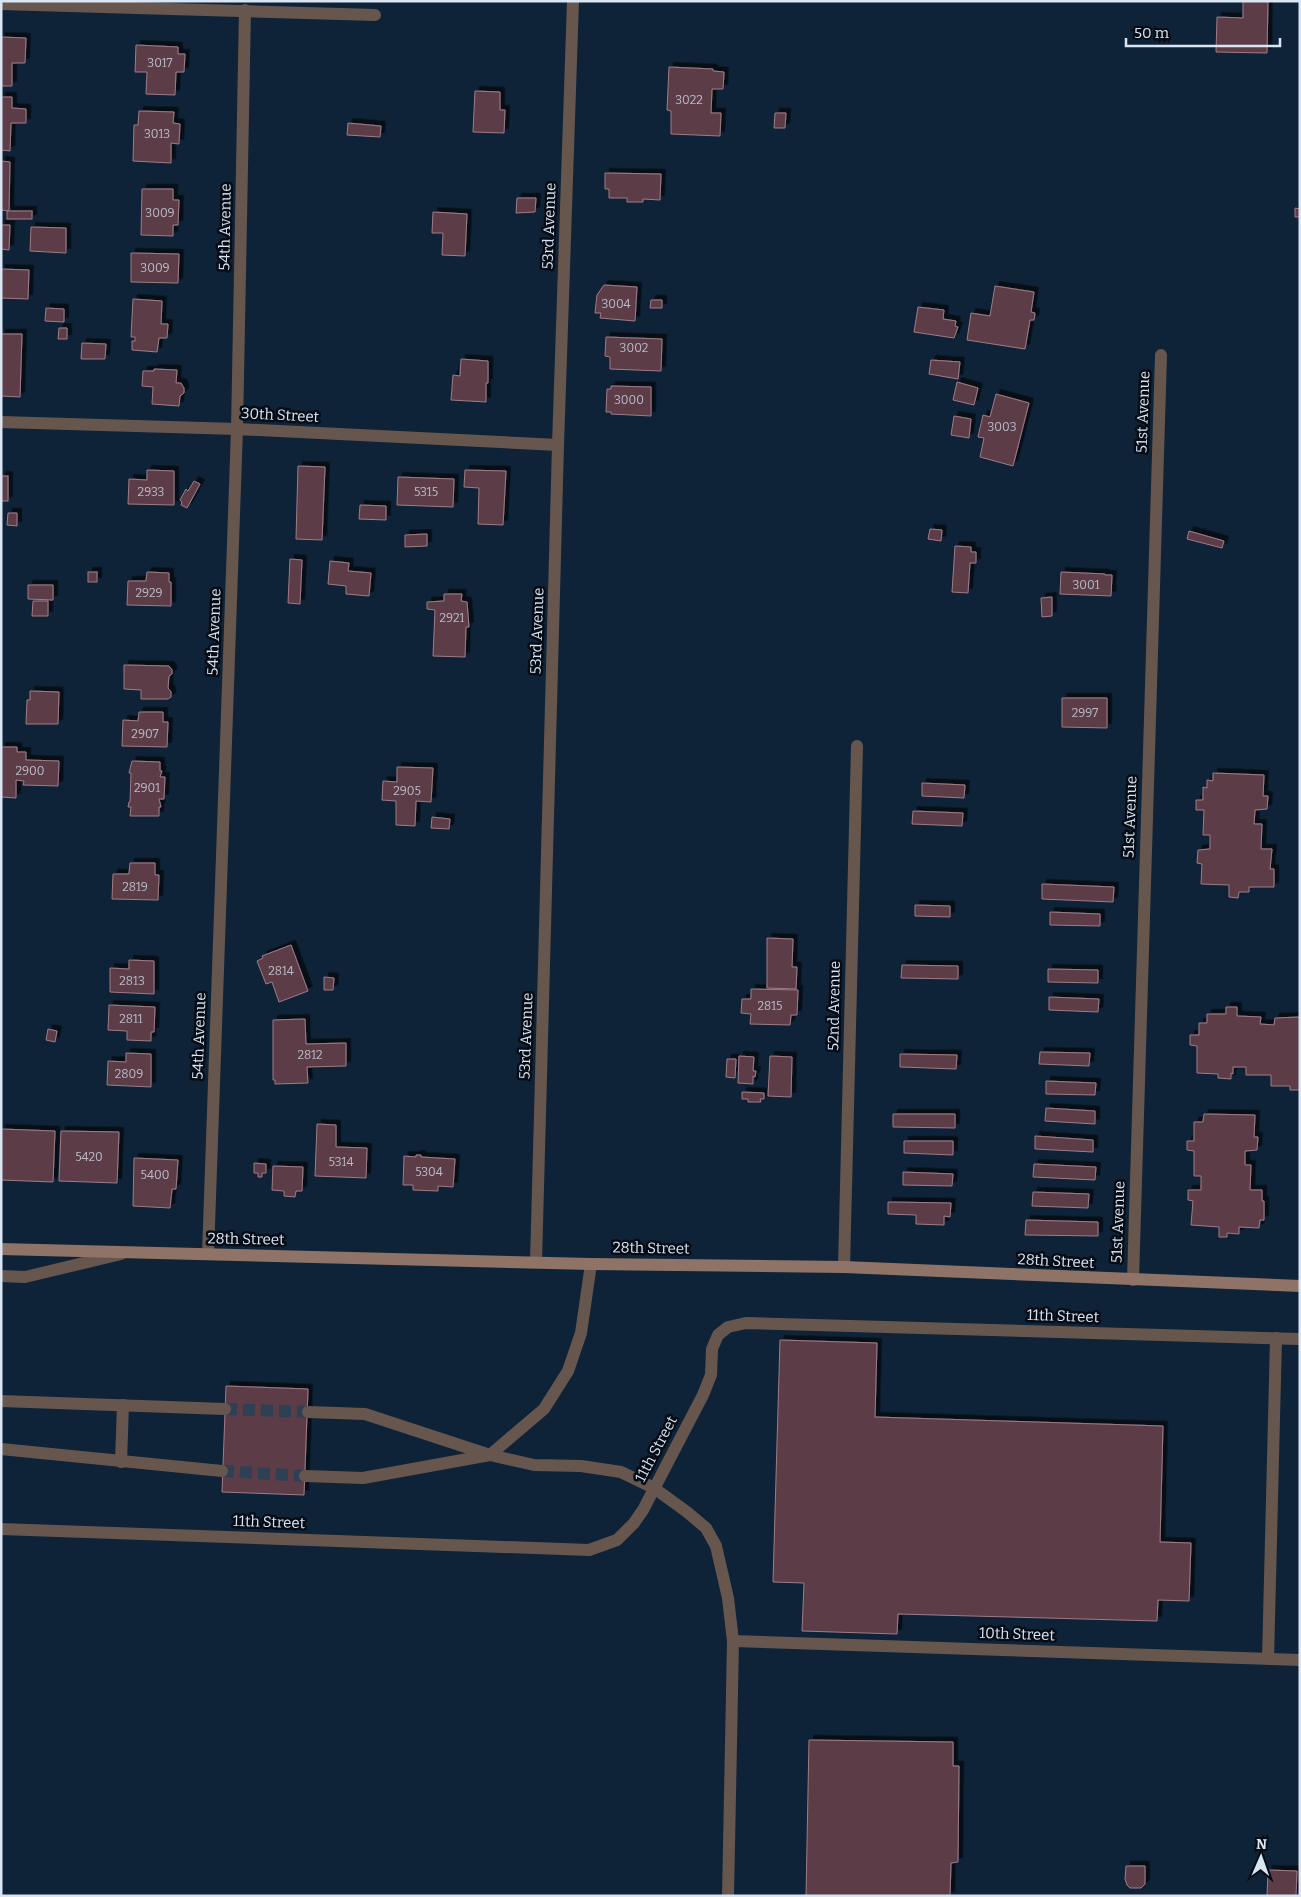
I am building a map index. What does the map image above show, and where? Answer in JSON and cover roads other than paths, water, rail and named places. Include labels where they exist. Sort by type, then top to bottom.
[{"type":"main road","name":"28th Street","points":[[1,1249],[591,1264],[844,1267],[1300,1286]]},
{"type":"street","name":"53rd Avenue","points":[[536,1262],[558,445],[573,1]]},
{"type":"street","points":[[1,4],[375,15]]},
{"type":"street","name":"54th Avenue","points":[[208,1254],[237,429],[245,10]]},
{"type":"street","name":"51st Avenue","points":[[1133,1280],[1161,355]]},
{"type":"street","name":"30th Street","points":[[1,422],[237,429],[558,445]]},
{"type":"street","name":"52nd Avenue","points":[[844,1267],[857,746]]},
{"type":"street","points":[[1,1276],[25,1276],[128,1253]]},
{"type":"street","points":[[305,1476],[363,1478],[490,1455],[544,1409],[568,1371],[581,1333],[591,1264]]},
{"type":"street","name":"11th Street","points":[[1,1529],[589,1550],[617,1540],[634,1523],[703,1395],[711,1375],[712,1349],[718,1335],[728,1327],[746,1323],[1300,1339]]},
{"type":"street","points":[[1268,1659],[1276,1338]]},
{"type":"street","points":[[1,1401],[225,1409]]},
{"type":"street","points":[[121,1462],[123,1405]]},
{"type":"street","points":[[308,1412],[365,1414],[490,1455],[534,1465],[581,1466],[621,1472],[654,1488],[706,1528],[716,1546],[728,1598],[733,1641],[728,1896]]},
{"type":"street","points":[[1,1450],[222,1471]]},
{"type":"street","name":"10th Street","points":[[733,1641],[1300,1660]]},
{"type":"tunnel","points":[[225,1409],[308,1412]]},
{"type":"tunnel","points":[[222,1471],[305,1476]]}]
